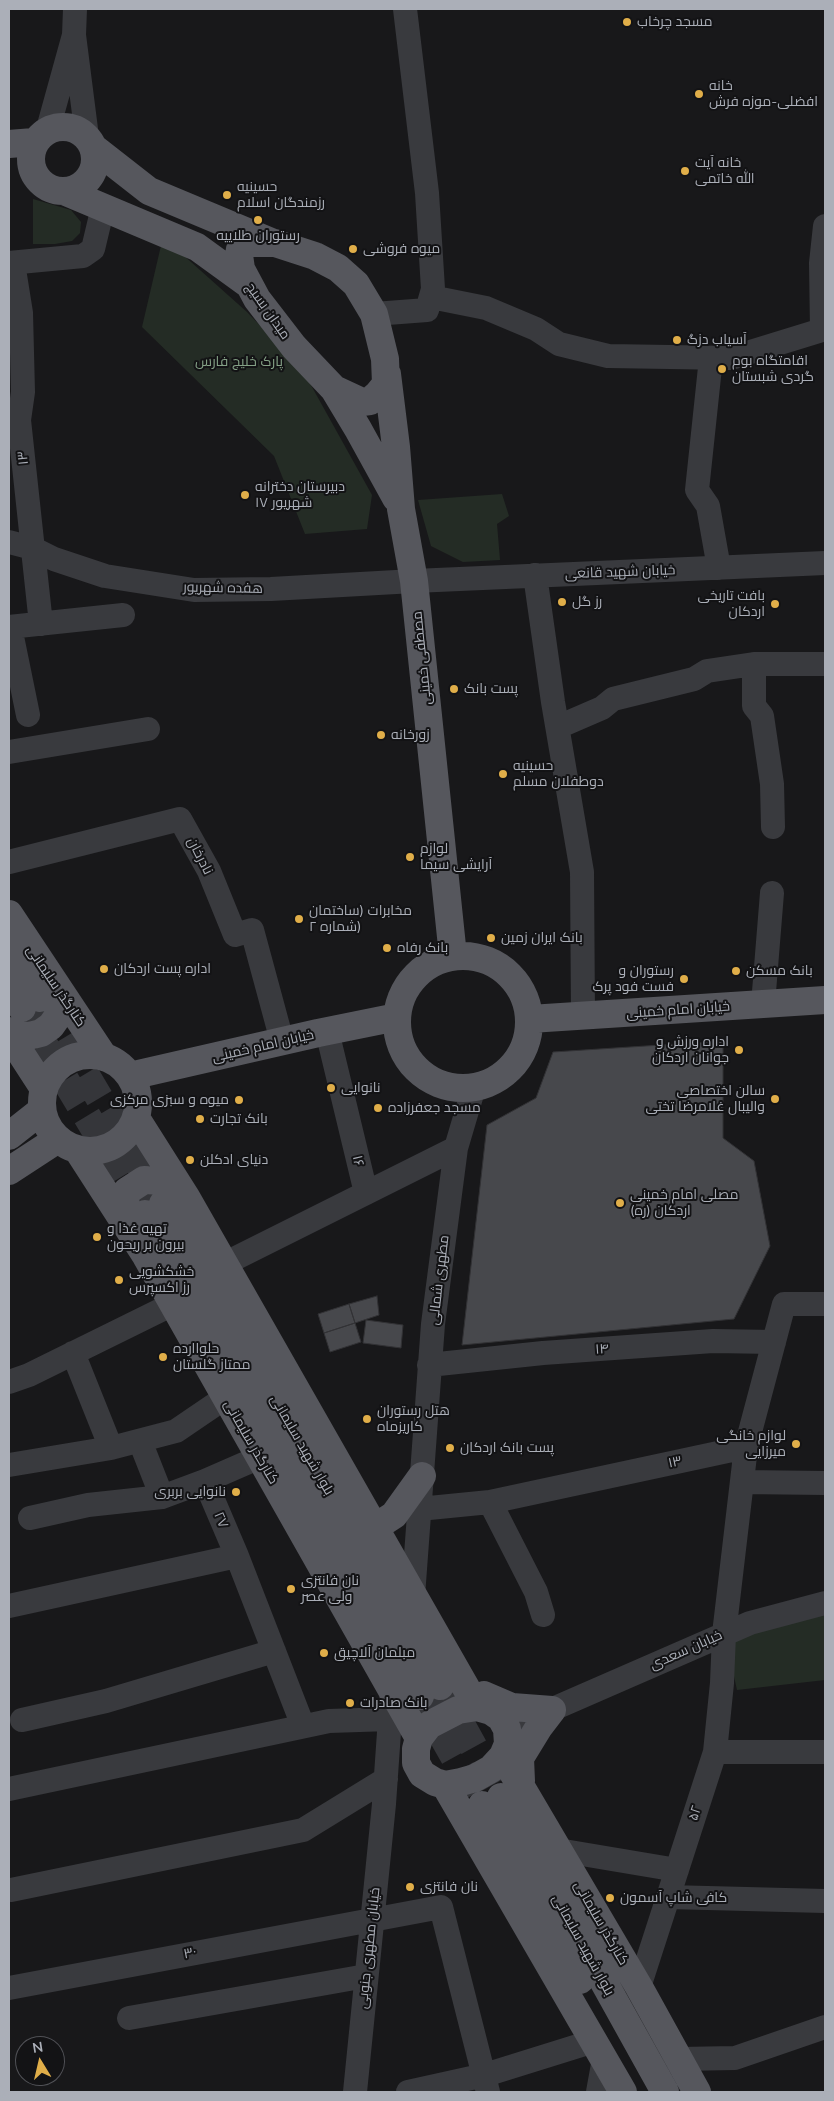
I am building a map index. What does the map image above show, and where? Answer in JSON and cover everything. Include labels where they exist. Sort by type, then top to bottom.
[{"type":"main road","points":[[35,178],[29,160],[30,138],[66,126],[84,133],[90,143],[95,167],[85,183],[64,191]]},
{"type":"main road","points":[[90,143],[149,190],[275,243]]},
{"type":"main road","points":[[9,166],[35,178],[50,189],[64,191],[197,247],[248,284]]},
{"type":"main road","name":"میدان بسیچ","points":[[275,243],[315,256],[338,268],[362,291],[374,314],[387,374],[382,391],[370,401],[362,402],[334,389],[294,347],[248,284],[240,262],[240,249],[244,244],[275,243]]},
{"type":"main road","name":"مصطفی خمینی","points":[[387,374],[401,509],[414,581],[453,956]]},
{"type":"main road","name":"مصطفی خمینی","points":[[334,389],[358,428],[401,509]]},
{"type":"main road","name":"کنارگذر سلیمانی","points":[[9,914],[33,997],[104,1057]]},
{"type":"main road","points":[[9,953],[33,997],[61,1004],[58,1016],[51,1026],[41,1033],[29,1036],[9,1033]]},
{"type":"main road","points":[[453,956],[475,956],[496,964],[514,978],[525,997],[530,1019],[528,1038],[520,1056],[508,1071],[492,1082],[474,1087],[454,1087],[435,1082],[418,1071],[406,1055],[399,1037],[397,1017],[402,996],[414,977],[432,964],[453,956]]},
{"type":"main road","name":"خیابان امام خمینی","points":[[530,1019],[825,1000]]},
{"type":"main road","name":"خیابان امام خمینی","points":[[130,1076],[397,1017]]},
{"type":"main road","points":[[9,1033],[43,1100],[48,1126],[67,1144],[93,1151],[108,1148],[122,1139],[132,1127],[136,1118],[138,1099],[136,1087],[130,1076],[118,1064],[104,1057],[89,1055],[74,1058],[61,1065],[51,1076],[43,1100],[9,1136]]},
{"type":"main road","name":"کنارگذر سلیمانی","points":[[136,1118],[173,1304],[392,1689],[418,1751]]},
{"type":"main road","points":[[9,1171],[67,1144]]},
{"type":"main road","name":"کنارگذر سلیمانی","points":[[67,1144],[224,1264],[413,1596],[441,1689],[476,1707]]},
{"type":"main road","name":"بلوار شهید سلیمانی","points":[[155,1210],[441,1689]]},
{"type":"main road","points":[[374,1528],[394,1515],[422,1476]]},
{"type":"main road","points":[[441,1689],[512,1707],[552,1710]]},
{"type":"main road","points":[[476,1707],[491,1711],[501,1718],[505,1742],[491,1769],[475,1778],[445,1785],[435,1782],[422,1774],[418,1751],[429,1725],[458,1710],[476,1707]]},
{"type":"main road","points":[[502,1796],[520,1758],[538,1727],[552,1710]]},
{"type":"main road","name":"کنارگذر سلیمانی","points":[[505,1742],[502,1796],[558,1850],[639,1987],[697,2092]]},
{"type":"main road","points":[[445,1785],[623,2092]]},
{"type":"main road","name":"بلوار شهید سلیمانی","points":[[502,1796],[643,2092]]},
{"type":"main road","name":"بلوار شهید سلیمانی","points":[[502,1796],[665,2092]]},
{"type":"street","points":[[75,9],[74,35],[90,143]]},
{"type":"street","points":[[374,314],[428,310],[433,289],[427,193],[405,9]]},
{"type":"street","points":[[30,138],[74,35]]},
{"type":"street","points":[[11,263],[83,256],[94,249],[102,207]]},
{"type":"street","points":[[431,297],[486,308],[536,329],[559,344],[608,356],[731,358],[822,330],[821,263],[825,226]]},
{"type":"street","name":"۱۳","points":[[11,263],[21,313],[22,392],[14,434],[32,548],[41,624]]},
{"type":"street","points":[[711,358],[697,490],[708,506],[719,568]]},
{"type":"street","name":"هفده شهریور","points":[[9,542],[32,548],[54,559],[105,576],[194,590],[270,589],[414,581]]},
{"type":"street","name":"خیابان شهید قانعی","points":[[414,581],[825,564]]},
{"type":"street","points":[[534,575],[582,872],[583,1016]]},
{"type":"street","points":[[28,715],[10,627],[122,615]]},
{"type":"street","points":[[558,727],[602,708],[613,699],[694,679],[707,671],[754,664],[825,664]]},
{"type":"street","points":[[754,664],[754,706],[762,716],[772,784],[773,827]]},
{"type":"street","points":[[9,752],[148,729]]},
{"type":"street","name":"نادرخان","points":[[9,862],[180,819],[208,871],[235,935],[252,930],[282,1041]]},
{"type":"street","points":[[763,1004],[772,893]]},
{"type":"street","name":"۱۶","points":[[327,1031],[366,1193]]},
{"type":"street","name":"مطهری شمالی","points":[[413,1596],[429,1365],[456,1148],[474,1087]]},
{"type":"street","points":[[224,1264],[456,1148]]},
{"type":"street","points":[[9,1382],[29,1375],[173,1304]]},
{"type":"street","points":[[724,1634],[746,1447],[784,1304],[825,1304]]},
{"type":"street","name":"۱۴","points":[[429,1365],[543,1353],[713,1340],[774,1342]]},
{"type":"street","points":[[73,1353],[112,1448]]},
{"type":"street","points":[[9,1465],[112,1448],[176,1431],[226,1397]]},
{"type":"street","points":[[140,1441],[162,1496]]},
{"type":"street","name":"۱۳","points":[[420,1509],[490,1502],[746,1447]]},
{"type":"street","points":[[30,1518],[88,1505],[162,1496],[205,1481],[260,1457]]},
{"type":"street","name":"۲۷","points":[[205,1481],[237,1556],[303,1726]]},
{"type":"street","points":[[742,1482],[825,1483]]},
{"type":"street","points":[[490,1502],[536,1592],[543,1615]]},
{"type":"street","points":[[9,1606],[237,1556]]},
{"type":"street","name":"خیابان سعدی","points":[[505,1742],[552,1710],[750,1622],[825,1603]]},
{"type":"street","name":"۵۲","points":[[639,1987],[715,1752],[722,1683],[724,1634]]},
{"type":"street","points":[[22,1720],[106,1701],[274,1651]]},
{"type":"street","name":"خیابان مطهری جنوبی","points":[[355,2092],[384,1804],[392,1689]]},
{"type":"street","points":[[9,1789],[329,1721],[390,1719]]},
{"type":"street","points":[[384,1804],[418,1751]]},
{"type":"street","points":[[715,1752],[825,1752]]},
{"type":"street","points":[[11,1890],[303,1830],[386,1779]]},
{"type":"street","points":[[558,1850],[677,1870]]},
{"type":"street","points":[[668,1897],[825,1901]]},
{"type":"street","name":"۳۰","points":[[9,1988],[372,1918],[441,1907],[486,2084]]},
{"type":"street","points":[[130,2018],[366,1976]]},
{"type":"street","points":[[678,2059],[735,2058],[825,2027]]},
{"type":"street","points":[[408,2092],[486,2084],[599,2050],[598,2092]]},
{"type":"green space","points":[[33,199],[71,210],[81,222],[80,233],[72,241],[55,244],[33,244]]},
{"type":"green space","name":"پارک خلیج فارس","points":[[163,237],[247,312],[302,369],[372,495],[367,529],[305,534],[274,456],[142,327]]},
{"type":"green space","points":[[502,494],[509,516],[497,524],[500,560],[463,562],[431,546],[418,500]]},
{"type":"green space","points":[[825,1613],[825,1680],[737,1690],[726,1640]]},
{"type":"building","name":"مصلی امام خمینی (ره) اردکان","points":[[723,1041],[723,1138],[754,1161],[770,1246],[734,1319],[462,1345],[487,1125],[536,1098],[553,1052]]},
{"type":"building","points":[[377,1296],[379,1315],[355,1323],[349,1304]]},
{"type":"building","points":[[349,1304],[355,1323],[324,1333],[318,1314]]},
{"type":"building","points":[[366,1320],[403,1325],[401,1348],[363,1343]]},
{"type":"building","points":[[355,1323],[361,1342],[330,1352],[324,1333]]},
{"type":"tunnel","points":[[42,1002],[160,1199]]},
{"type":"tunnel","points":[[22,1008],[142,1208]]},
{"type":"tunnel","points":[[440,1686],[501,1797]]},
{"type":"tunnel","points":[[420,1696],[478,1799]]},
{"type":"place","name":"مسجد چرخاب","points":[[627,22]]},
{"type":"place","name":"خانه افضلی-موزه فرش","points":[[699,94]]},
{"type":"place","name":"خانه آیت الله خاتمی","points":[[685,171]]},
{"type":"place","name":"حسینیه رزمندگان اسلام","points":[[227,195]]},
{"type":"place","name":"رستوران طلاییه","points":[[258,220]]},
{"type":"place","name":"میوه فروشی","points":[[353,249]]},
{"type":"place","name":"آسیاب دزگ","points":[[677,340]]},
{"type":"place","name":"اقامتگاه بوم گردی شبستان","points":[[722,369]]},
{"type":"place","name":"دبیرستان دخترانه ۱۷ شهریور","points":[[245,495]]},
{"type":"place","name":"رز گل","points":[[562,602]]},
{"type":"place","name":"بافت تاریخی اردکان","points":[[775,604]]},
{"type":"place","name":"پست بانک","points":[[454,689]]},
{"type":"place","name":"زورخانه","points":[[381,735]]},
{"type":"place","name":"حسینیه دوطفلان مسلم","points":[[503,774]]},
{"type":"place","name":"لوازم آرایشی سیما","points":[[410,857]]},
{"type":"place","name":"مخابرات (ساختمان شماره ۲)","points":[[299,919]]},
{"type":"place","name":"بانک ایران زمین","points":[[491,938]]},
{"type":"place","name":"بانک رفاه","points":[[387,948]]},
{"type":"place","name":"اداره پست اردکان","points":[[104,969]]},
{"type":"place","name":"بانک مسکن","points":[[736,971]]},
{"type":"place","name":"رستوران و فست فود پرک","points":[[684,979]]},
{"type":"place","name":"اداره ورزش و جوانان اردکان","points":[[739,1050]]},
{"type":"place","name":"نانوایی","points":[[331,1088]]},
{"type":"place","name":"سالن اختصاصی والیبال غلامرضا تختی","points":[[775,1099]]},
{"type":"place","name":"میوه و سبزی مرکزی","points":[[239,1100]]},
{"type":"place","name":"مسجد جعفرزاده","points":[[378,1108]]},
{"type":"place","name":"بانک تجارت","points":[[200,1119]]},
{"type":"place","name":"دنیای ادکلن","points":[[190,1160]]},
{"type":"place","name":"مصلی امام خمینی (ره) اردکان","points":[[620,1203]]},
{"type":"place","name":"تهیه غذا و بیرون بر ریحون","points":[[97,1237]]},
{"type":"place","name":"خشکشویی رز اکسپرس","points":[[119,1280]]},
{"type":"place","name":"حلواارده ممتاز گلستان","points":[[163,1357]]},
{"type":"place","name":"هتل رستوران کاریزماه","points":[[367,1419]]},
{"type":"place","name":"لوازم خانگی میرزایی","points":[[796,1444]]},
{"type":"place","name":"پست بانک اردکان","points":[[450,1448]]},
{"type":"place","name":"نانوایی بربری","points":[[236,1492]]},
{"type":"place","name":"نان فانتزی ولی عصر","points":[[291,1589]]},
{"type":"place","name":"مبلمان آلاچیق","points":[[324,1653]]},
{"type":"place","name":"بانک صادرات","points":[[350,1703]]},
{"type":"place","name":"نان فانتزی","points":[[410,1887]]},
{"type":"place","name":"کافی شاپ آسمون","points":[[610,1898]]}]
